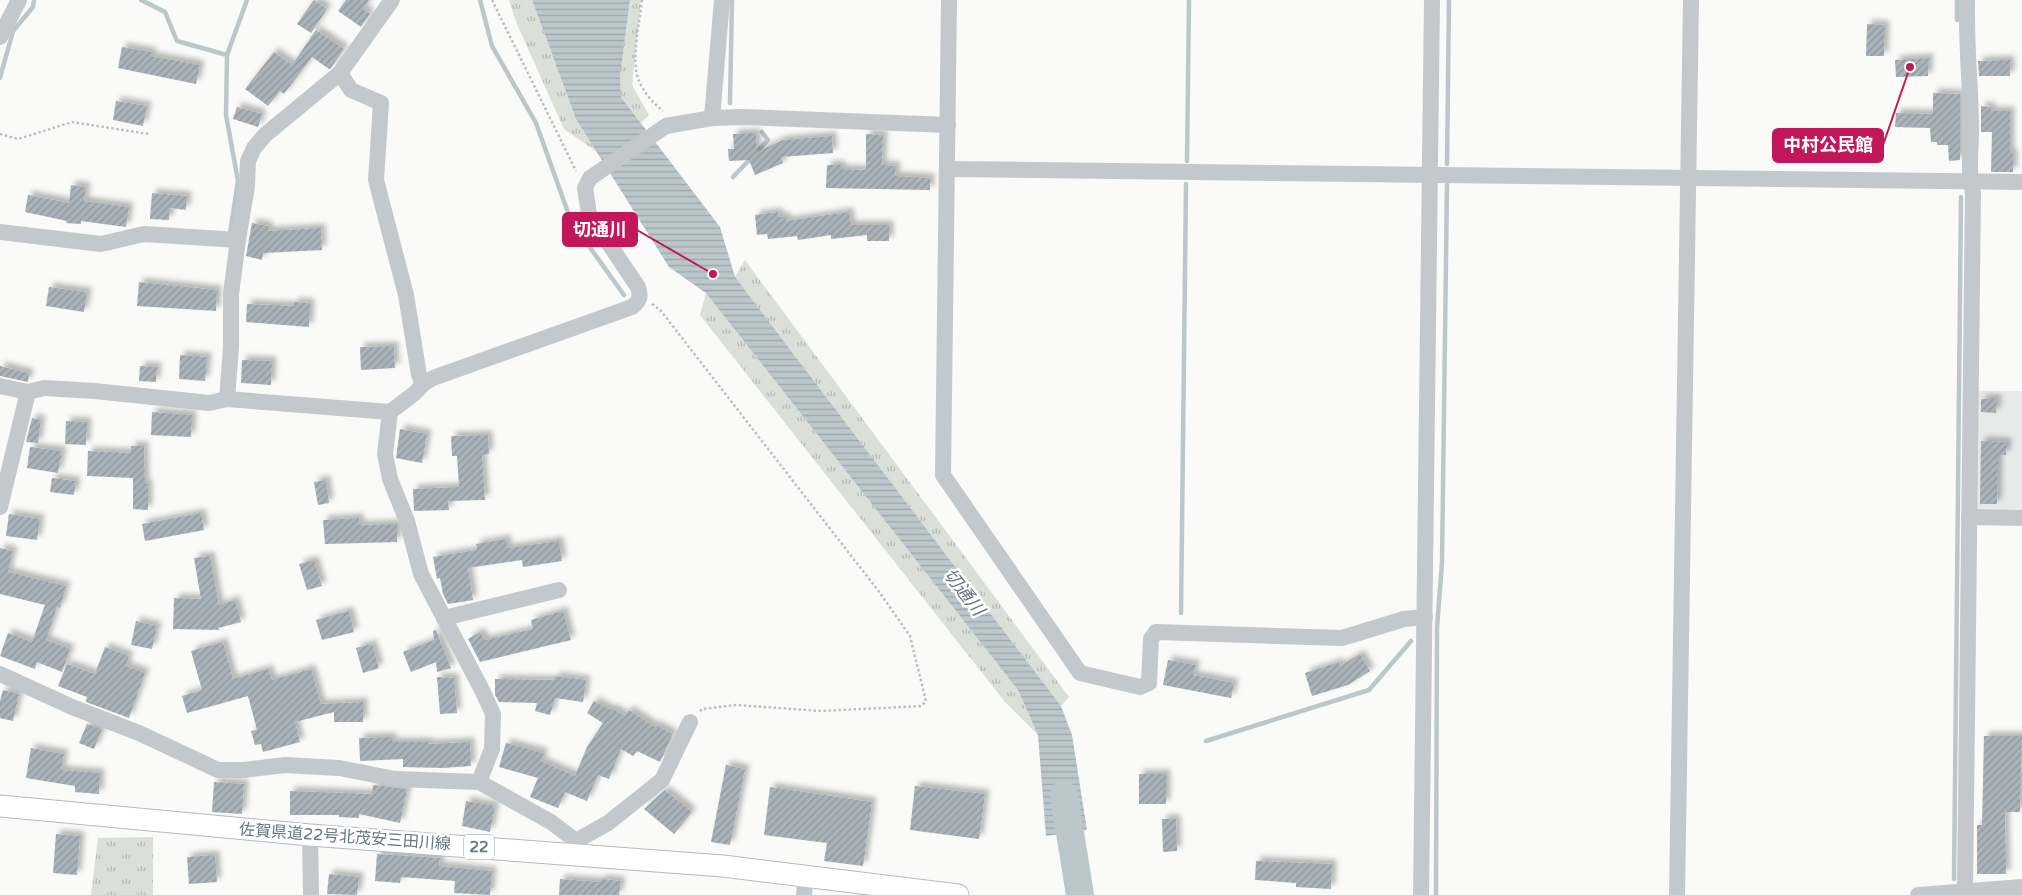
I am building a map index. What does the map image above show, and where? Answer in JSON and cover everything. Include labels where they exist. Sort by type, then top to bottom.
[{"type":"main road","name":"佐賀県道22号北茂安三田川線","points":[[0,806],[310,835],[577,848],[723,866],[805,885],[958,895]]},
{"type":"street","points":[[0,37],[19,0]]},
{"type":"street","points":[[227,399],[231,347],[231,294],[247,186],[248,162],[254,148],[265,136],[340,73],[392,0]]},
{"type":"street","points":[[712,118],[722,0]]},
{"type":"street","points":[[949,0],[943,475],[1080,673],[1140,687],[1148,683],[1151,639],[1156,632],[1342,638],[1404,619],[1425,617]]},
{"type":"street","points":[[1421,895],[1432,0]]},
{"type":"street","points":[[1677,895],[1691,0]]},
{"type":"street","points":[[1965,891],[1973,193],[1970,181],[1970,72],[1966,42],[1966,0]]},
{"type":"street","points":[[340,73],[351,90],[381,103],[376,180],[406,295],[419,375],[423,384]]},
{"type":"street","points":[[0,386],[28,392],[44,388],[95,391],[209,403],[227,399],[390,412],[415,393],[423,384],[463,366],[632,307],[638,302],[641,295],[638,287],[589,214],[587,183],[671,125],[712,118],[742,117],[948,126]]},
{"type":"street","points":[[948,169],[2022,182]]},
{"type":"street","points":[[0,232],[101,244],[144,234],[238,240]]},
{"type":"street","points":[[0,507],[28,392]]},
{"type":"street","points":[[390,412],[385,454],[390,479],[407,521],[421,574],[493,714],[492,749],[479,782]]},
{"type":"street","points":[[1969,517],[2022,518]]},
{"type":"street","points":[[444,618],[559,590]]},
{"type":"street","points":[[0,674],[72,707],[139,733],[218,770],[244,770],[285,765],[339,768],[395,778],[479,782],[551,822],[577,848],[662,780],[690,722]]},
{"type":"street","points":[[310,835],[311,895]]},
{"type":"street","points":[[1918,895],[2022,887]]},
{"type":"path","points":[[492,0],[587,183]]},
{"type":"path","points":[[642,0],[635,66],[638,80],[644,91],[671,125]]},
{"type":"path","points":[[0,134],[18,139],[72,122],[149,134]]},
{"type":"path","points":[[641,295],[661,311],[880,593],[910,636],[926,701],[921,706],[821,711],[736,705],[702,709],[690,722]]},
{"type":"shaded area","points":[[1978,391],[2022,391],[2022,512],[1976,511]]},
{"type":"green space","points":[[509,0],[532,0],[576,119],[597,152],[564,129],[516,22]]},
{"type":"green space","points":[[630,0],[641,0],[632,85],[649,115],[641,123],[621,97],[620,76]]},
{"type":"green space","points":[[745,260],[1069,697],[1061,706],[735,277]]},
{"type":"green space","points":[[706,293],[1018,690],[1038,735],[1005,702],[700,315]]},
{"type":"green space","points":[[153,837],[153,895],[91,895],[98,838]]},
{"type":"water","points":[[532,0],[630,0],[620,76],[621,97],[720,227],[735,277],[1061,706],[1072,735],[1087,830],[1046,836],[1038,735],[1018,690],[706,293],[669,267],[576,119]]},
{"type":"building","points":[[314,0],[327,9],[311,33],[297,24]]},
{"type":"building","points":[[346,0],[369,0],[363,9],[370,14],[361,27],[338,11]]},
{"type":"building","points":[[1867,24],[1885,25],[1884,56],[1866,56]]},
{"type":"building","points":[[316,30],[344,49],[331,68],[329,69],[312,57],[284,94],[280,91],[268,106],[245,89],[274,52],[292,65]]},
{"type":"building","points":[[122,47],[152,52],[151,56],[200,65],[196,84],[118,68]]},
{"type":"building","points":[[1929,58],[1928,76],[1896,77],[1895,60]]},
{"type":"building","points":[[2010,60],[2010,76],[1979,76],[1978,61]]},
{"type":"building","points":[[1933,93],[1960,94],[1960,160],[1949,161],[1948,145],[1937,145],[1937,142],[1931,142],[1930,128],[1895,127],[1896,113],[1933,114]]},
{"type":"building","points":[[116,101],[147,106],[143,126],[113,120]]},
{"type":"building","points":[[1981,106],[1991,107],[1991,111],[2010,111],[2010,153],[2013,153],[2013,172],[1991,172],[1992,132],[1981,132]]},
{"type":"building","points":[[237,107],[262,114],[258,127],[233,119]]},
{"type":"building","points":[[756,133],[757,152],[783,140],[832,136],[833,153],[781,157],[783,163],[755,175],[749,160],[729,161],[728,149],[734,149],[733,134]]},
{"type":"building","points":[[866,134],[883,135],[882,165],[896,166],[895,176],[930,178],[930,190],[826,188],[827,165],[841,165],[841,169],[866,170]]},
{"type":"building","points":[[71,185],[86,187],[84,201],[129,207],[126,227],[81,221],[81,224],[66,223],[67,221],[25,212],[28,195],[69,203]]},
{"type":"building","points":[[152,193],[187,196],[186,210],[170,208],[169,220],[150,219]]},
{"type":"building","points":[[778,212],[779,217],[786,216],[786,221],[849,212],[851,225],[889,225],[889,241],[867,241],[867,235],[831,239],[831,235],[798,240],[797,236],[768,239],[767,234],[757,235],[755,215]]},
{"type":"building","points":[[252,223],[268,226],[268,231],[321,228],[322,250],[263,253],[262,260],[246,256]]},
{"type":"building","points":[[139,282],[217,290],[216,311],[137,306]]},
{"type":"building","points":[[49,287],[87,292],[84,312],[46,306]]},
{"type":"building","points":[[294,302],[310,303],[309,327],[246,322],[247,304],[294,306]]},
{"type":"building","points":[[394,346],[395,368],[361,370],[360,347]]},
{"type":"building","points":[[180,355],[207,357],[205,381],[179,379]]},
{"type":"building","points":[[242,360],[272,361],[271,385],[241,383]]},
{"type":"building","points":[[0,366],[29,373],[28,382],[0,376]]},
{"type":"building","points":[[140,366],[157,367],[156,382],[139,381]]},
{"type":"building","points":[[1981,399],[1997,399],[1996,413],[1981,412]]},
{"type":"building","points":[[152,412],[192,415],[191,437],[151,435]]},
{"type":"building","points":[[32,418],[41,420],[38,443],[26,442]]},
{"type":"building","points":[[66,421],[87,422],[86,445],[65,444]]},
{"type":"building","points":[[400,429],[427,434],[422,463],[396,458]]},
{"type":"building","points":[[488,435],[489,454],[482,455],[485,500],[448,501],[449,510],[414,511],[413,489],[459,487],[457,456],[452,456],[451,436]]},
{"type":"building","points":[[1981,441],[2007,442],[2006,455],[1998,455],[1997,504],[1980,504]]},
{"type":"building","points":[[131,446],[144,446],[145,484],[148,484],[148,510],[133,509],[133,478],[87,476],[88,451],[131,453]]},
{"type":"building","points":[[30,447],[62,451],[58,473],[27,468]]},
{"type":"building","points":[[52,478],[76,481],[74,495],[50,492]]},
{"type":"building","points":[[326,480],[329,503],[318,505],[314,482]]},
{"type":"building","points":[[201,513],[204,530],[145,541],[142,524]]},
{"type":"building","points":[[9,514],[40,519],[37,540],[6,536]]},
{"type":"building","points":[[359,518],[360,525],[397,524],[397,542],[325,544],[323,520]]},
{"type":"building","points":[[506,539],[508,548],[559,541],[562,561],[523,567],[522,560],[468,568],[473,600],[448,604],[443,594],[440,578],[437,579],[433,557],[477,550],[476,544]]},
{"type":"building","points":[[0,548],[13,551],[8,572],[66,586],[60,608],[57,607],[46,640],[70,649],[62,672],[37,662],[35,669],[0,656],[8,633],[32,642],[45,605],[0,594]]},
{"type":"building","points":[[210,556],[219,605],[235,600],[241,622],[218,628],[219,630],[173,629],[174,598],[201,599],[194,558]]},
{"type":"building","points":[[314,560],[322,586],[307,590],[299,564]]},
{"type":"building","points":[[349,611],[354,632],[322,640],[316,620]]},
{"type":"building","points":[[563,611],[571,640],[480,662],[468,639],[480,632],[485,640],[533,629],[531,620]]},
{"type":"building","points":[[136,621],[157,626],[152,649],[131,645]]},
{"type":"building","points":[[436,630],[451,668],[437,672],[436,662],[411,672],[403,652],[434,640],[433,631]]},
{"type":"building","points":[[223,642],[233,679],[268,669],[272,680],[311,669],[321,704],[363,702],[363,722],[334,722],[334,712],[295,722],[300,742],[263,752],[261,744],[255,745],[251,731],[257,730],[248,696],[187,713],[182,696],[202,690],[191,651]]},
{"type":"building","points":[[372,644],[379,668],[363,673],[356,648]]},
{"type":"building","points":[[105,647],[129,656],[126,666],[145,673],[129,718],[86,702],[87,697],[58,686],[67,664],[95,674]]},
{"type":"building","points":[[1360,654],[1370,671],[1348,685],[1312,696],[1305,673],[1339,662],[1340,666]]},
{"type":"building","points":[[1168,660],[1196,665],[1193,675],[1234,683],[1231,698],[1163,685]]},
{"type":"building","points":[[555,676],[586,680],[583,702],[555,698],[550,715],[535,711],[537,703],[499,702],[495,695],[495,679],[555,680]]},
{"type":"building","points":[[437,677],[454,678],[457,713],[440,714]]},
{"type":"building","points":[[3,690],[19,694],[13,721],[0,718],[0,701]]},
{"type":"building","points":[[594,701],[611,710],[612,708],[625,716],[629,710],[655,727],[656,725],[673,734],[660,762],[637,751],[633,756],[621,749],[609,779],[598,775],[587,801],[565,792],[558,808],[530,797],[538,778],[499,767],[506,743],[544,753],[541,761],[575,776],[587,747],[603,723],[587,713]]},
{"type":"building","points":[[87,724],[102,729],[94,749],[79,743]]},
{"type":"building","points":[[1984,736],[2022,736],[2020,812],[2005,812],[2006,874],[1977,874],[1977,825],[1982,825]]},
{"type":"building","points":[[392,737],[392,742],[428,742],[428,744],[470,742],[471,766],[443,768],[403,767],[403,759],[360,761],[359,738]]},
{"type":"building","points":[[31,748],[64,754],[61,770],[100,773],[99,794],[75,792],[75,786],[26,778]]},
{"type":"building","points":[[726,765],[745,769],[730,845],[711,842]]},
{"type":"building","points":[[1139,774],[1166,774],[1166,804],[1139,804]]},
{"type":"building","points":[[214,782],[244,784],[242,814],[212,812]]},
{"type":"building","points":[[373,785],[407,789],[400,823],[359,814],[359,818],[339,817],[339,815],[290,815],[290,791],[372,794]]},
{"type":"building","points":[[915,786],[985,794],[979,839],[910,830]]},
{"type":"building","points":[[770,787],[872,802],[863,866],[824,861],[827,843],[764,835]]},
{"type":"building","points":[[665,790],[692,812],[674,834],[644,809]]},
{"type":"building","points":[[466,801],[495,806],[490,832],[462,826]]},
{"type":"building","points":[[1162,819],[1176,819],[1177,851],[1163,852]]},
{"type":"building","points":[[56,834],[80,836],[77,875],[53,873]]},
{"type":"building","points":[[377,854],[440,858],[439,866],[492,871],[490,895],[454,893],[455,881],[401,877],[400,883],[375,881]]},
{"type":"building","points":[[215,855],[217,882],[189,884],[187,857]]},
{"type":"building","points":[[1256,861],[1332,864],[1331,889],[1296,887],[1296,883],[1255,880]]},
{"type":"building","points":[[329,874],[359,877],[357,895],[327,894]]},
{"type":"building","points":[[560,879],[600,882],[601,879],[621,881],[619,895],[559,895]]},
{"type":"waterway","points":[[0,78],[13,31],[33,7],[34,0]]},
{"type":"waterway","points":[[141,0],[165,12],[177,41],[227,55],[226,115],[238,181],[230,233]]},
{"type":"waterway","points":[[227,55],[247,0]]},
{"type":"waterway","points":[[480,0],[492,46],[536,123],[571,221],[624,295]]},
{"type":"waterway","points":[[730,103],[732,0]]},
{"type":"waterway","points":[[1187,161],[1189,0]]},
{"type":"waterway","points":[[1447,164],[1449,0]]},
{"type":"waterway","points":[[1957,0],[1957,20]]},
{"type":"waterway","points":[[733,177],[768,140],[762,132]]},
{"type":"waterway","points":[[1181,613],[1186,184]]},
{"type":"waterway","points":[[1436,895],[1437,627],[1442,563],[1447,185]]},
{"type":"waterway","points":[[1954,879],[1961,197]]},
{"type":"waterway","points":[[1206,741],[1369,690],[1411,641]]},
{"type":"waterway","name":"切通川","points":[[1064,795],[1080,895]]},
{"type":"place","name":"中村公民館","points":[[1910,67]]},
{"type":"place","name":"切通川","points":[[713,274]]}]
